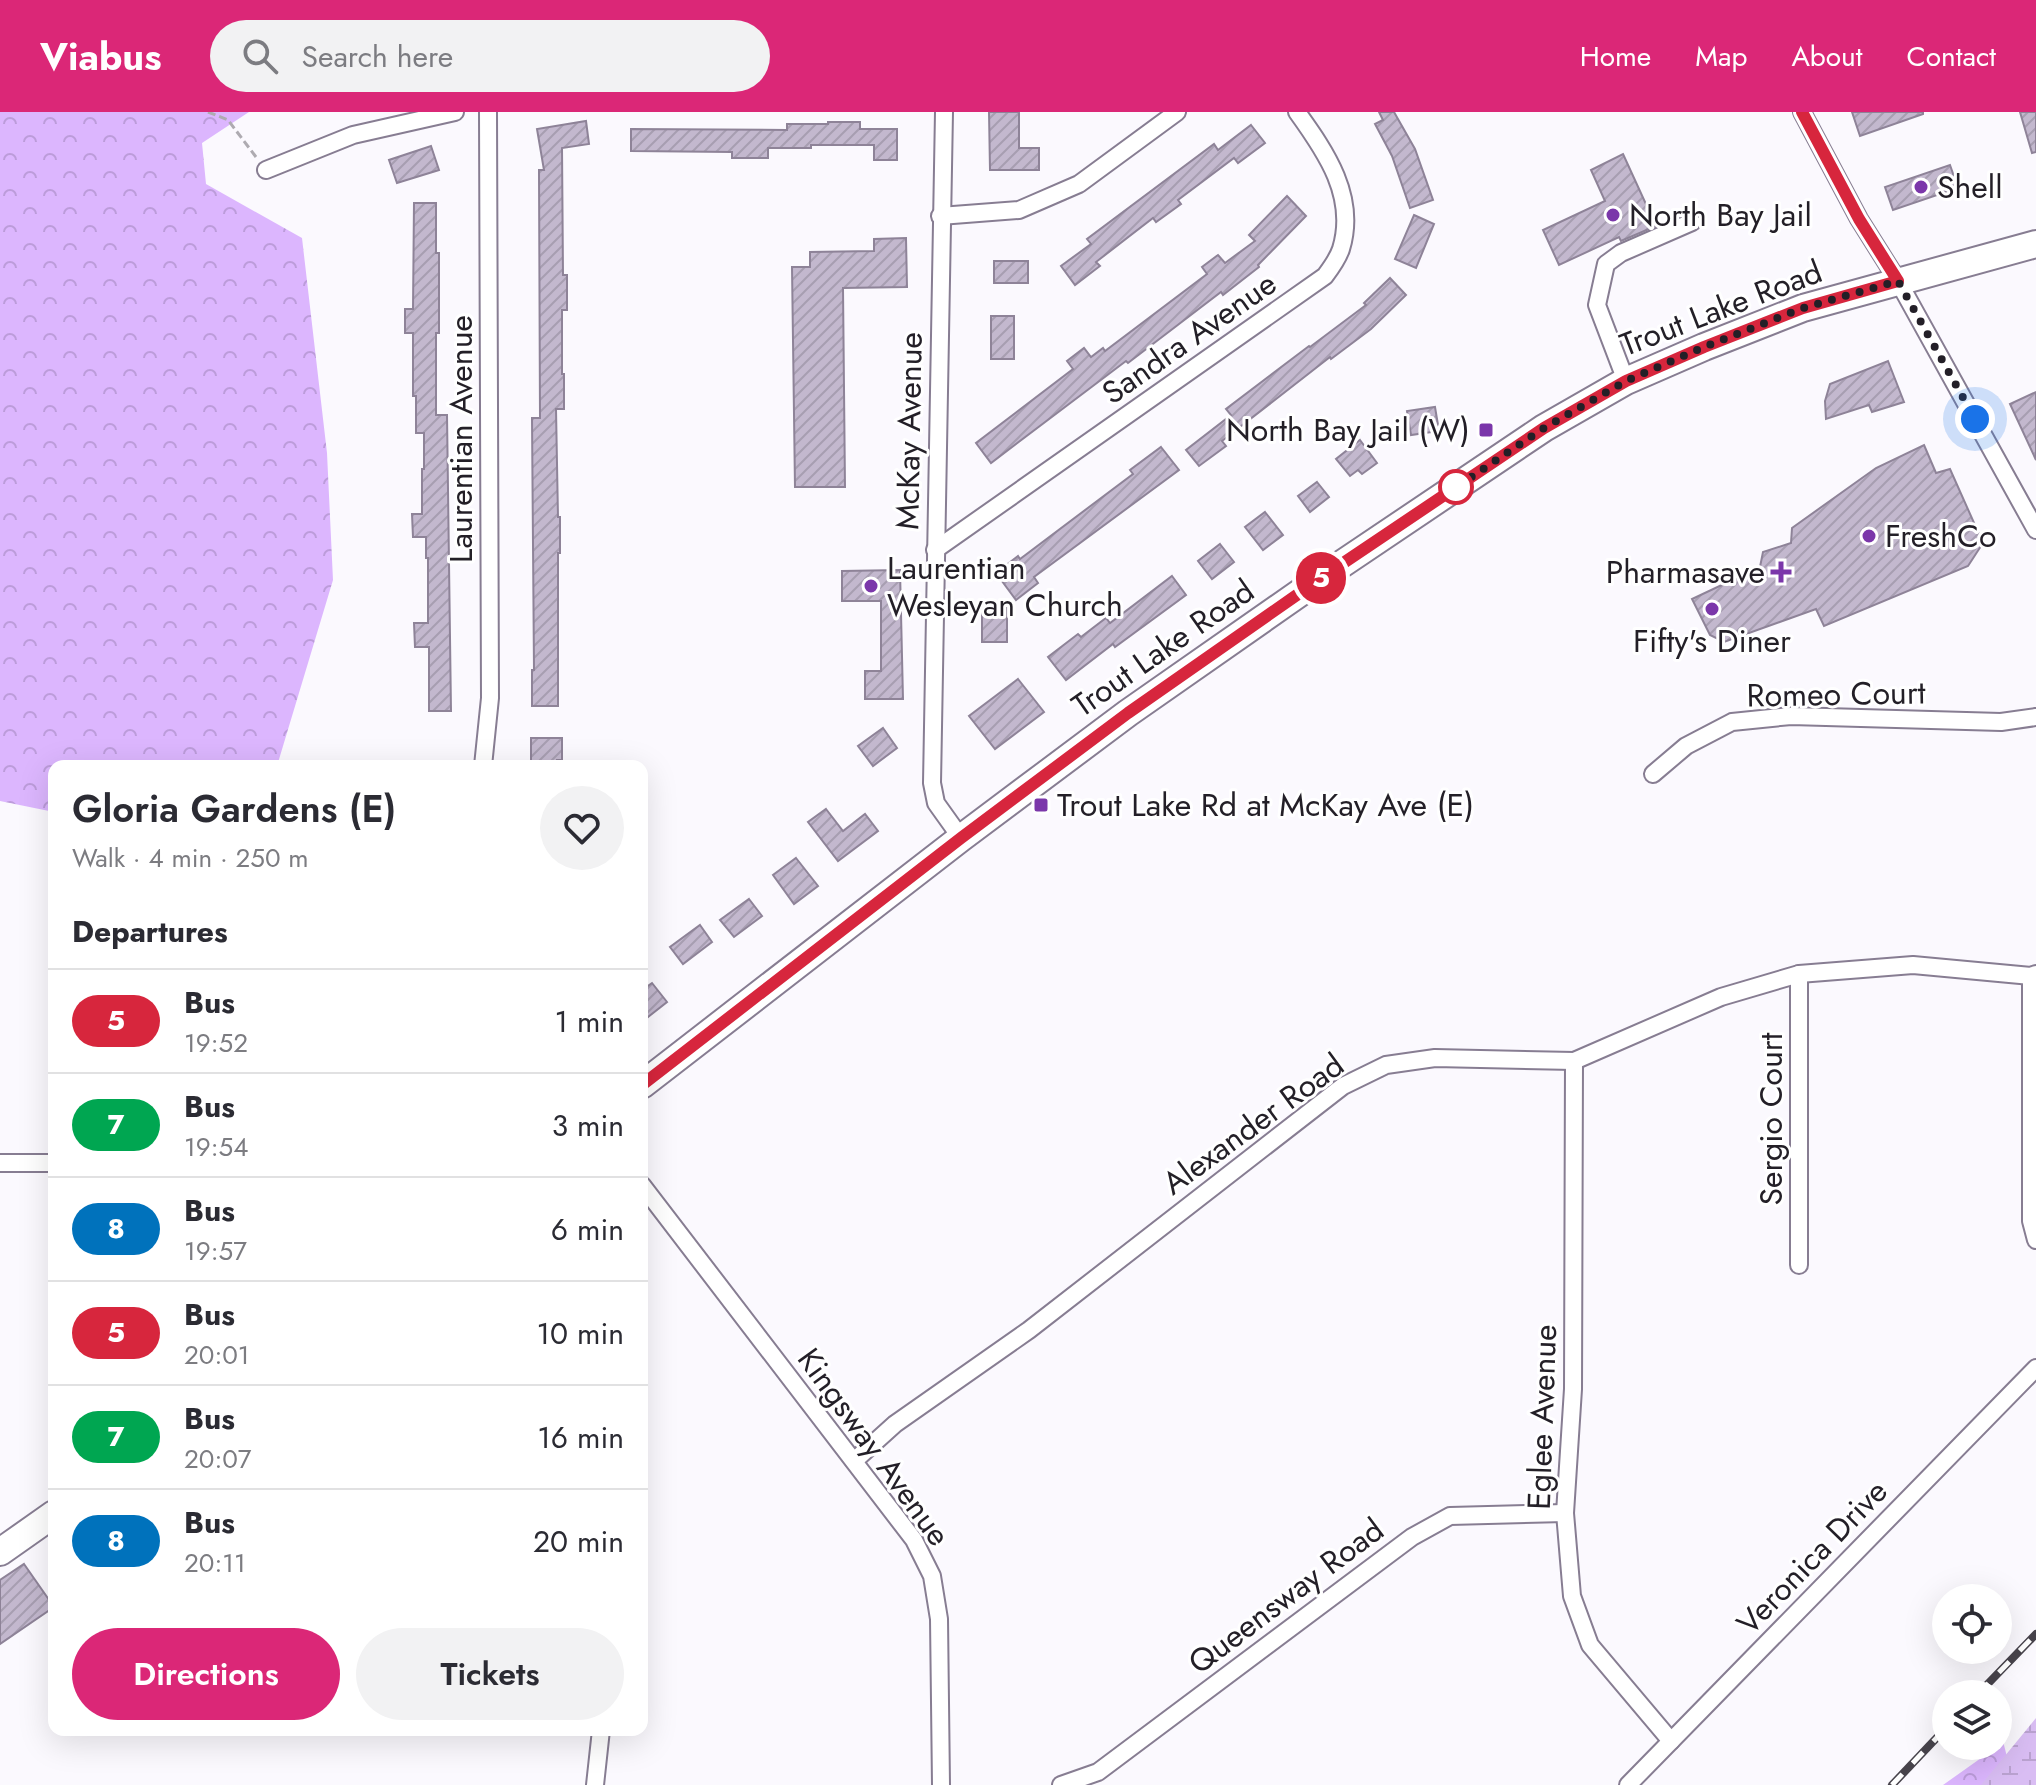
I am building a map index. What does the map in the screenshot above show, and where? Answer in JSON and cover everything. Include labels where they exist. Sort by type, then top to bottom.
[{"type":"main road","name":"Trout Lake Road","points":[[648,1080],[1128,713],[1544,428],[1626,381],[1803,308],[2036,244]]},
{"type":"main road","points":[[0,1552],[48,1518]]},
{"type":"street","points":[[266,170],[353,135],[455,112]]},
{"type":"street","name":"Laurentian Avenue","points":[[484,760],[490,698],[488,112]]},
{"type":"street","name":"McKay Avenue","points":[[944,112],[932,783],[936,803],[961,838]]},
{"type":"street","points":[[940,216],[1019,210],[1079,184],[1177,112]]},
{"type":"street","name":"Sandra Avenue","points":[[935,550],[1325,276],[1341,251],[1346,222],[1342,193],[1332,164],[1297,112]]},
{"type":"street","points":[[1802,112],[1859,219],[1898,281],[2036,530]]},
{"type":"street","points":[[1626,381],[1597,305],[1606,264],[1621,253],[1692,222]]},
{"type":"street","name":"Romeo Court","points":[[1653,774],[1686,746],[1732,722],[1791,716],[2001,722],[2036,717]]},
{"type":"street","name":"Alexander Road","points":[[854,1461],[895,1424],[1029,1330],[1343,1086],[1386,1065],[1435,1058],[1574,1061],[1721,997],[1799,974],[1913,965],[2033,975]]},
{"type":"street","name":"Sergio Court","points":[[1799,974],[1799,1265]]},
{"type":"street","points":[[2033,975],[2031,1221],[2036,1240]]},
{"type":"street","name":"Eglee Avenue","points":[[1574,1061],[1573,1389],[1565,1513],[1572,1596],[1590,1645],[1671,1741]]},
{"type":"street","points":[[0,1163],[48,1163]]},
{"type":"street","name":"Kingsway Avenue","points":[[648,1193],[914,1540],[932,1576],[939,1619],[941,1785]]},
{"type":"street","name":"Veronica Drive","points":[[1628,1785],[2036,1368]]},
{"type":"street","name":"Queensway Road","points":[[1061,1785],[1098,1772],[1412,1537],[1450,1516],[1565,1513]]},
{"type":"street","points":[[595,1785],[600,1736]]},
{"type":"path","points":[[208,112],[228,120],[266,170]]},
{"type":"green space","points":[[0,112],[249,112],[202,143],[206,184],[302,238],[327,453],[333,580],[279,760],[48,760],[48,811],[0,801]]},
{"type":"green space","points":[[2036,1718],[2036,1785],[1981,1785],[2002,1760],[2012,1760],[2012,1747]]},
{"type":"green space","points":[[1978,1760],[2008,1760],[2014,1785],[1943,1785]]},
{"type":"building","points":[[989,112],[1019,112],[1019,148],[1039,148],[1039,170],[990,170]]},
{"type":"building","points":[[1379,112],[1394,112],[1415,149],[1433,200],[1410,208],[1392,156],[1375,124],[1383,120]]},
{"type":"building","points":[[1852,112],[1923,112],[1923,114],[1860,136]]},
{"type":"building","points":[[2020,112],[2036,112],[2036,152],[2032,153]]},
{"type":"building","points":[[586,121],[589,144],[562,148],[563,275],[567,275],[567,310],[562,310],[564,409],[556,409],[560,517],[558,706],[532,706],[532,418],[540,418],[539,170],[544,170],[537,129]]},
{"type":"building","points":[[860,122],[860,129],[897,129],[897,160],[874,160],[874,145],[768,148],[768,158],[732,158],[732,152],[631,151],[631,129],[787,130],[787,124]]},
{"type":"building","points":[[1251,125],[1265,143],[1238,163],[1234,158],[1178,200],[1181,204],[1156,222],[1153,218],[1096,262],[1100,266],[1075,285],[1061,266],[1091,244],[1087,239],[1214,144],[1218,150]]},
{"type":"building","points":[[431,146],[439,170],[397,183],[389,160]]},
{"type":"building","name":"North Bay Jail","points":[[1623,154],[1656,226],[1621,241],[1619,237],[1559,265],[1543,230],[1605,201],[1591,170]]},
{"type":"building","name":"Shell","points":[[1950,165],[1958,188],[1893,210],[1885,187]]},
{"type":"building","points":[[1287,196],[1306,216],[1259,267],[1128,363],[1126,361],[991,463],[976,443],[1073,369],[1067,361],[1084,348],[1091,357],[1103,348],[1105,351],[1207,274],[1202,267],[1218,255],[1225,263],[1255,241],[1249,235]]},
{"type":"building","points":[[414,203],[436,203],[439,333],[436,333],[436,415],[447,415],[451,711],[429,711],[429,647],[415,647],[414,623],[428,623],[428,558],[426,537],[413,537],[412,514],[422,514],[424,469],[424,433],[416,433],[416,396],[413,396],[413,333],[405,333],[405,309],[413,309]]},
{"type":"building","points":[[1414,215],[1434,224],[1416,268],[1395,259]]},
{"type":"building","points":[[906,238],[907,287],[843,288],[845,487],[795,487],[792,267],[810,267],[810,252],[874,251],[874,239]]},
{"type":"building","points":[[994,261],[1028,261],[1028,283],[994,283]]},
{"type":"building","points":[[1390,278],[1406,295],[1371,329],[1222,441],[1226,446],[1199,466],[1186,450],[1231,415],[1226,409],[1366,305],[1364,303]]},
{"type":"building","points":[[991,316],[1014,316],[1014,359],[991,359]]},
{"type":"building","points":[[1888,361],[1904,402],[1872,412],[1869,405],[1826,419],[1825,401],[1830,384]]},
{"type":"building","points":[[2036,392],[2036,460],[2010,404]]},
{"type":"building","points":[[1435,407],[1439,431],[1411,435],[1407,411]]},
{"type":"building","points":[[1360,440],[1377,463],[1362,474],[1358,470],[1350,476],[1336,459]]},
{"type":"building","points":[[1924,445],[1936,473],[1950,469],[1983,543],[1968,566],[1824,626],[1816,609],[1724,642],[1710,635],[1692,599],[1760,567],[1763,552],[1791,543],[1792,528],[1876,468]]},
{"type":"building","points":[[1161,447],[1179,470],[1034,577],[1038,583],[1016,600],[996,573],[1018,556],[1020,559],[1133,474],[1130,470]]},
{"type":"building","points":[[1317,482],[1329,497],[1310,512],[1298,496]]},
{"type":"building","points":[[1265,512],[1283,535],[1263,550],[1245,527]]},
{"type":"building","points":[[1220,544],[1234,562],[1212,579],[1198,561]]},
{"type":"building","points":[[900,570],[903,699],[865,699],[865,671],[881,671],[881,601],[842,601],[842,571]]},
{"type":"building","points":[[1172,576],[1186,595],[1066,680],[1048,657],[1106,618],[1110,623]]},
{"type":"building","points":[[982,608],[1007,608],[1007,642],[982,642]]},
{"type":"building","points":[[1018,679],[1044,712],[995,749],[969,716]]},
{"type":"building","points":[[883,728],[897,748],[873,766],[858,746]]},
{"type":"building","points":[[531,738],[562,738],[562,760],[531,760]]},
{"type":"building","points":[[826,809],[843,831],[865,814],[878,831],[838,861],[808,822]]},
{"type":"building","points":[[796,858],[818,886],[794,904],[773,875]]},
{"type":"building","points":[[749,899],[762,916],[734,937],[720,920]]},
{"type":"building","points":[[700,925],[712,942],[683,964],[670,947]]},
{"type":"building","points":[[652,983],[667,1002],[648,1017],[648,986]]},
{"type":"building","points":[[24,1564],[48,1598],[48,1611],[0,1644],[0,1580]]},
{"type":"railway","points":[[1992,1680],[2036,1634]]},
{"type":"railway","points":[[1892,1785],[1932,1743]]},
{"type":"bus line","name":"5","points":[[648,1080],[1128,713],[1544,428],[1626,381],[1704,347],[1803,308],[1898,281],[1859,219],[1802,112]]},
{"type":"place","name":"Shell","points":[[1921,187]]},
{"type":"place","name":"North Bay Jail","points":[[1613,215]]},
{"type":"place","name":"North Bay Jail (W)","points":[[1486,430]]},
{"type":"place","name":"FreshCo","points":[[1869,536]]},
{"type":"place","name":"Pharmasave","points":[[1781,572]]},
{"type":"place","name":"Laurentian Wesleyan Church","points":[[871,586]]},
{"type":"place","name":"Fifty's Diner","points":[[1712,609]]},
{"type":"place","name":"Trout Lake Rd at McKay Ave (E)","points":[[1041,805]]},
{"type":"route","points":[[1456,487],[1446,494],[1544,428],[1626,381],[1803,308],[1898,281],[1975,419]]}]
